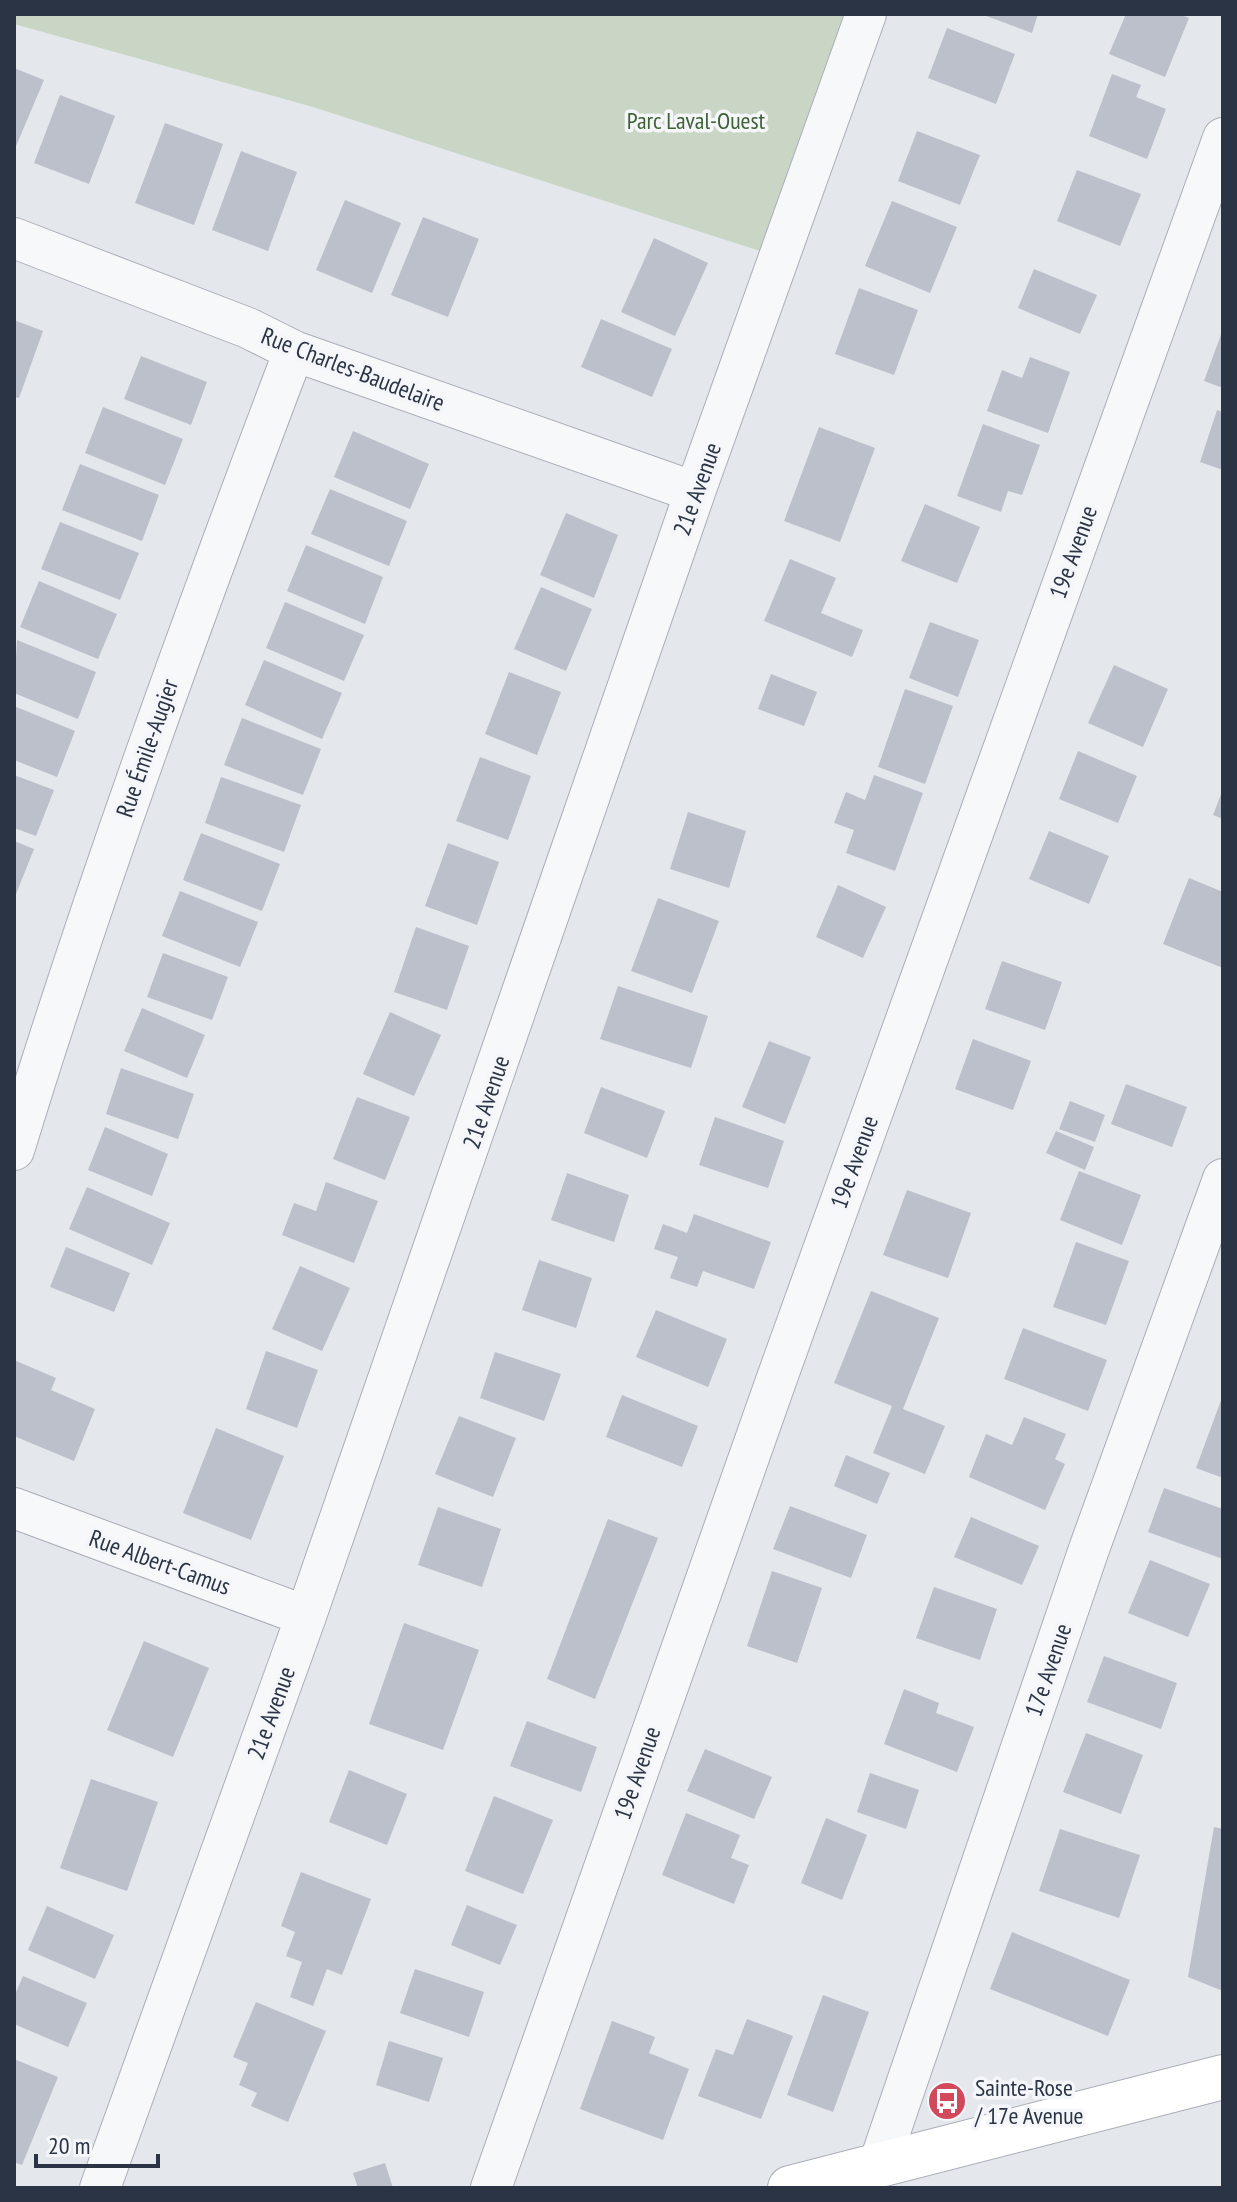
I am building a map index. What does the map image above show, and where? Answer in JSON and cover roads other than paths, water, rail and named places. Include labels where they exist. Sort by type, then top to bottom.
[{"type":"street","name":"21e Avenue","points":[[100,2188],[306,1616],[695,492],[866,14]]},
{"type":"street","name":"19e Avenue","points":[[491,2188],[777,1378],[1223,138]]},
{"type":"street","name":"Rue Charles-Baudelaire","points":[[14,238],[248,328],[294,351],[695,492]]},
{"type":"street","name":"Rue Émile-Augier","points":[[14,1150],[63,992],[182,647],[294,351]]},
{"type":"street","name":"17e Avenue","points":[[879,2164],[1089,1549],[1223,1179]]},
{"type":"street","name":"Rue Albert-Camus","points":[[14,1508],[306,1616]]},
{"type":"street","points":[[796,2187],[1223,2077]]},
{"type":"place","name":"Sainte-Rose / 17e Avenue","points":[[947,2101]]},
{"type":"park label","name":"Parc Laval-Ouest","points":[[696,120]]}]
